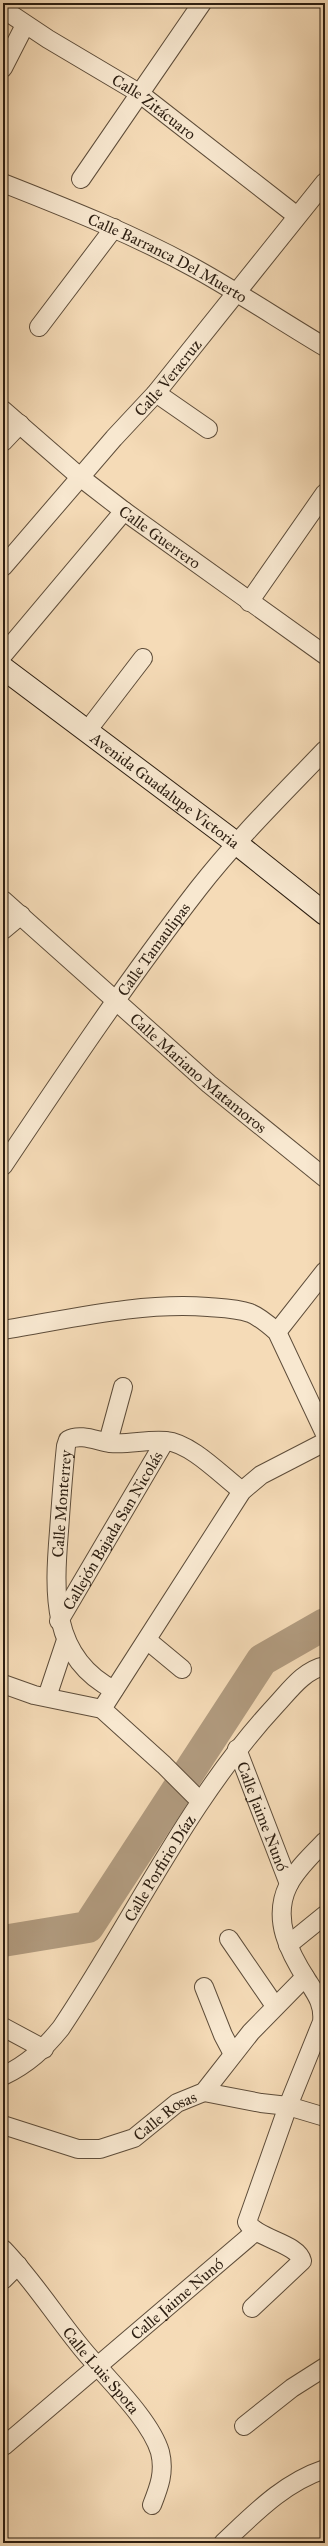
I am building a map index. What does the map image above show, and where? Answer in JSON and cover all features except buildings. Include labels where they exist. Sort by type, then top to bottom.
[{"type":"main road","name":"Avenida Guadalupe Victoria","points":[[3,668],[236,843],[325,914]]},
{"type":"street","points":[[81,179],[202,3]]},
{"type":"street","name":"Calle Zitácuaro","points":[[3,9],[25,25],[139,93],[297,216]]},
{"type":"street","points":[[3,68],[25,25]]},
{"type":"street","name":"Calle Veracruz","points":[[3,567],[80,477],[156,393],[325,182]]},
{"type":"street","name":"Calle Barranca Del Muerto","points":[[3,183],[114,228],[198,270],[325,347]]},
{"type":"street","points":[[39,327],[114,228]]},
{"type":"street","points":[[156,393],[208,430]]},
{"type":"street","name":"Calle Guerrero","points":[[3,410],[80,477],[124,511],[325,655]]},
{"type":"street","points":[[3,442],[20,424]]},
{"type":"street","points":[[249,602],[325,493]]},
{"type":"street","points":[[3,655],[124,511]]},
{"type":"street","points":[[87,731],[143,658]]},
{"type":"street","name":"Calle Tamaulipas","points":[[3,1166],[116,1000],[198,889],[236,843],[325,750]]},
{"type":"street","name":"Calle Mariano Matamoros","points":[[3,900],[209,1084],[325,1178]]},
{"type":"street","points":[[3,930],[21,915]]},
{"type":"street","points":[[277,1332],[325,1271]]},
{"type":"street","points":[[3,1315],[10,1329],[129,1309],[183,1305],[230,1308],[250,1314],[265,1322],[277,1332],[325,1434]]},
{"type":"street","points":[[108,1442],[122,1387]]},
{"type":"street","name":"Calle Monterrey","points":[[114,1690],[83,1666],[66,1640],[59,1621],[55,1600],[55,1574],[66,1446],[73,1437],[126,1445],[165,1441],[177,1443],[190,1450],[242,1491]]},
{"type":"street","name":"Callejón Bajada San Nicolás","points":[[59,1621],[165,1441]]},
{"type":"street","points":[[102,1709],[242,1491],[261,1475],[325,1442]]},
{"type":"street","points":[[47,1697],[66,1640]]},
{"type":"street","points":[[147,1640],[182,1669]]},
{"type":"street","name":"Calle Porfirio Díaz","points":[[3,2076],[29,2062],[44,2049],[76,2006],[200,1801],[237,1749],[306,1674],[325,1666]]},
{"type":"street","points":[[3,1684],[47,1697],[102,1709],[164,1765],[200,1801]]},
{"type":"street","name":"Calle Jaime Nunó","points":[[237,1749],[288,1884]]},
{"type":"street","points":[[252,2308],[302,2261],[296,2252],[249,2226],[248,2216],[288,2106],[322,2022],[323,2011],[320,1999],[305,1977],[281,1928],[281,1910],[288,1884],[325,1840]]},
{"type":"street","points":[[288,1945],[325,1915]]},
{"type":"street","points":[[229,1939],[275,2006]]},
{"type":"street","name":"Calle Rosas","points":[[3,2125],[78,2149],[100,2149],[134,2138],[177,2103],[204,2092],[233,2054],[275,2006],[305,1977]]},
{"type":"street","points":[[204,1987],[223,2035],[233,2054]]},
{"type":"street","points":[[3,2027],[44,2049]]},
{"type":"street","points":[[204,2092],[261,2103],[288,2106],[325,2117]]},
{"type":"street","name":"Calle Jaime Nunó","points":[[4,2446],[99,2367],[256,2231]]},
{"type":"street","name":"Calle Luis Spota","points":[[3,2249],[18,2265],[61,2322],[99,2367],[154,2438],[162,2466],[162,2482],[152,2505]]},
{"type":"street","points":[[3,2280],[18,2265]]},
{"type":"street","points":[[244,2426],[292,2388],[325,2367]]},
{"type":"street","points":[[223,2543],[283,2489],[298,2480],[325,2469]]},
{"type":"waterway","points":[[3,1941],[88,1927],[262,1660],[325,1624]]}]
